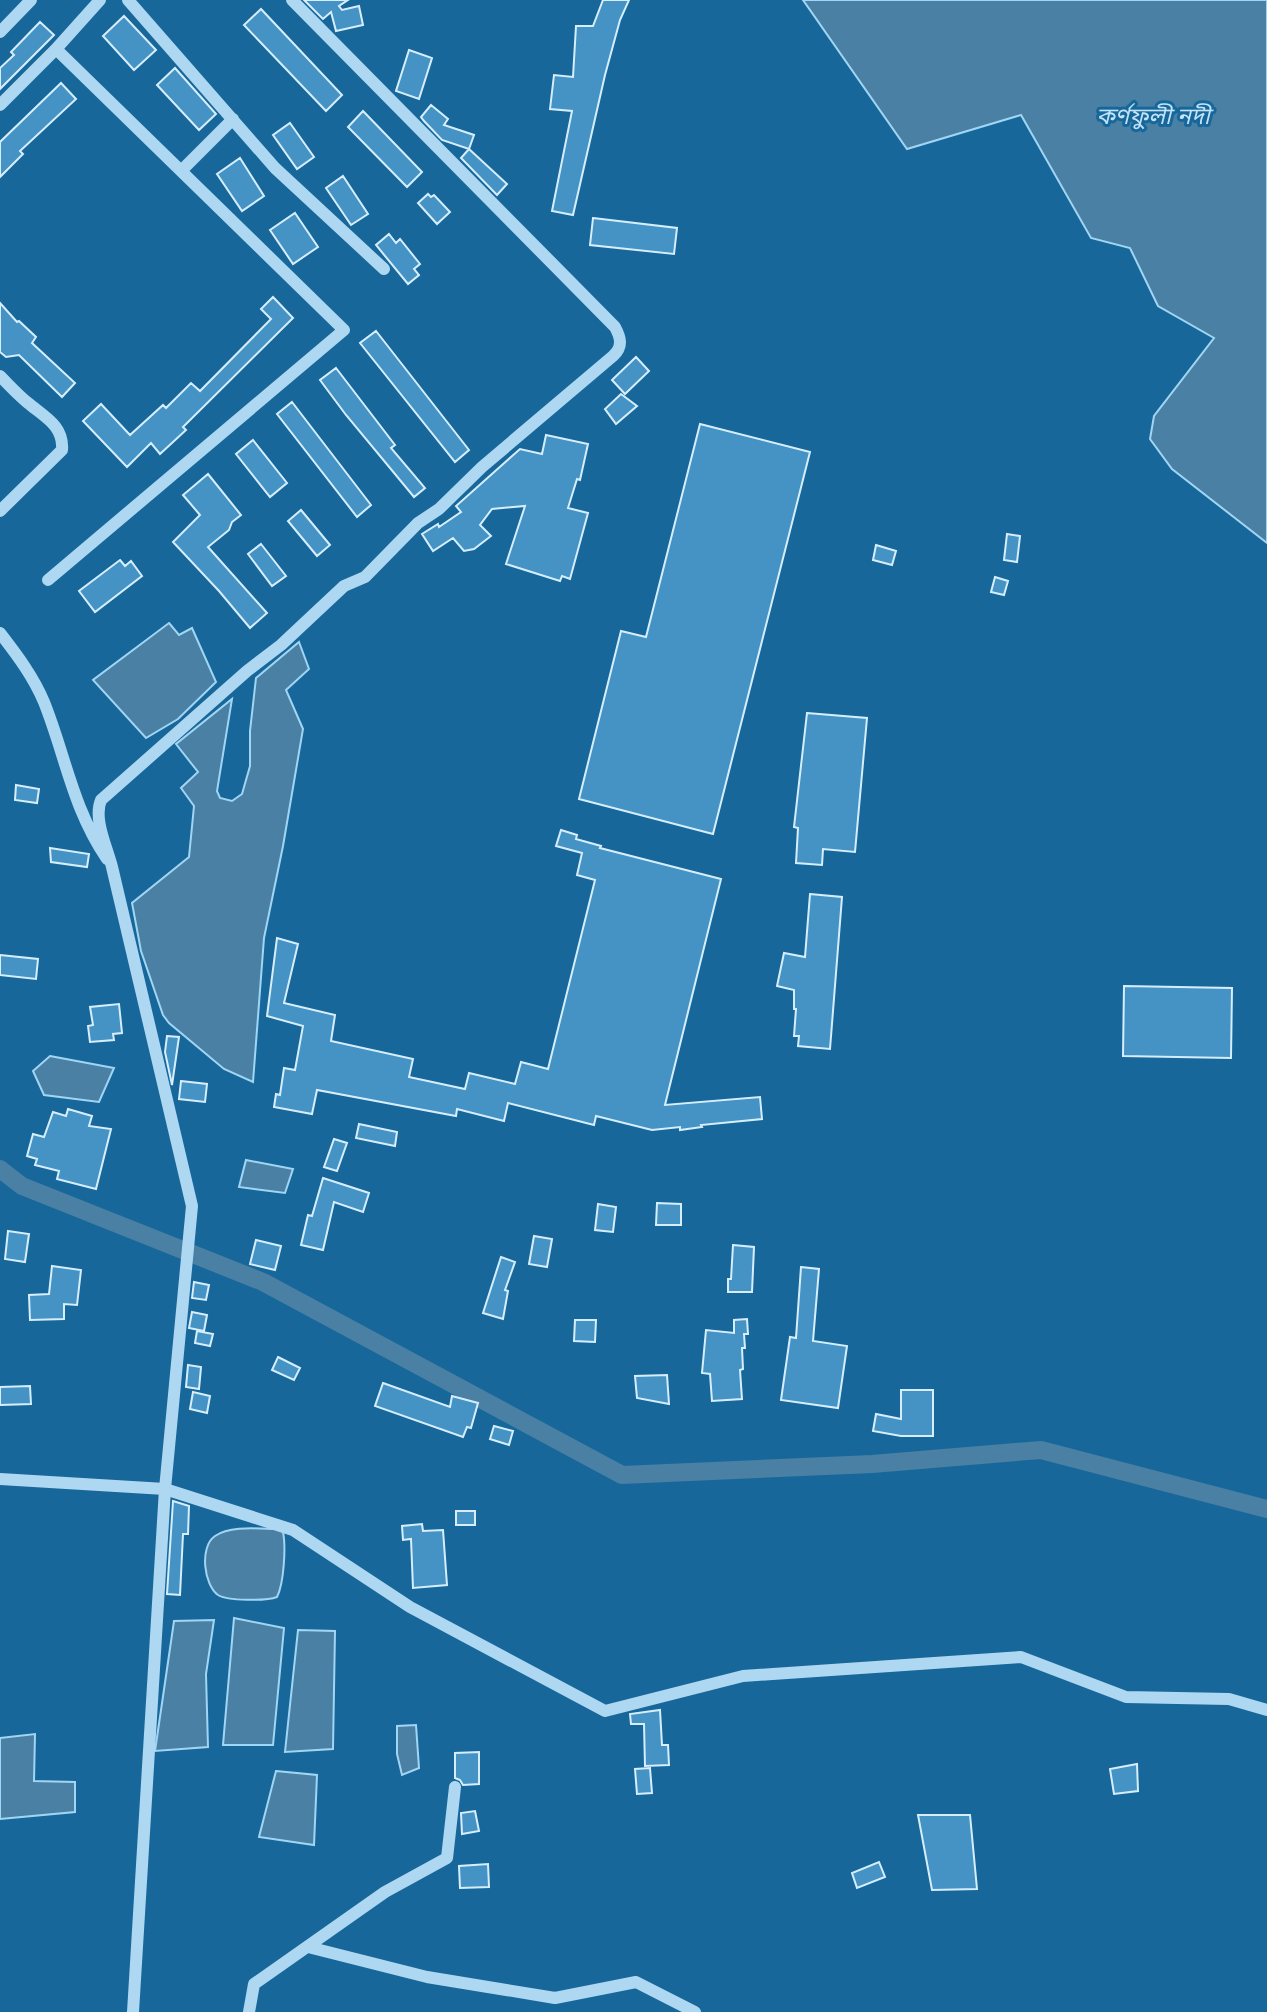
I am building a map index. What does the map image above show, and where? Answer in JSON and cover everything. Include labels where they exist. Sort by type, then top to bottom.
[{"type":"street","points":[[0,32],[31,0]]},
{"type":"street","points":[[0,105],[100,0]]},
{"type":"street","points":[[128,0],[275,168],[384,269]]},
{"type":"street","points":[[134,2012],[165,1489],[192,1206],[98,806],[101,800],[247,671],[281,645],[344,586],[365,577],[418,523],[439,509],[482,467],[619,351],[621,338],[615,327],[292,0]]},
{"type":"street","points":[[48,580],[344,330],[56,49]]},
{"type":"street","points":[[181,171],[233,119]]},
{"type":"street","points":[[0,376],[51,421],[60,431],[63,441],[62,450],[0,511]]},
{"type":"street","points":[[0,633],[25,666],[44,702],[81,814],[112,867]]},
{"type":"street","points":[[0,1479],[165,1489],[293,1530],[410,1606],[605,1712],[743,1676],[1021,1657],[1126,1697],[1229,1699],[1267,1710]]},
{"type":"street","points":[[249,2012],[254,1984],[385,1892],[447,1858],[455,1787]]},
{"type":"street","points":[[308,1947],[427,1977],[555,1998],[636,1982],[695,2012]]},
{"type":"water","name":"কর্ণফুলী নদী","points":[[803,0],[1267,0],[1267,543],[1172,469],[1150,439],[1154,416],[1214,338],[1158,306],[1130,248],[1091,238],[1021,115],[907,149]]},
{"type":"water","points":[[169,623],[179,635],[192,628],[216,682],[178,719],[146,738],[93,680]]},
{"type":"water","points":[[299,642],[309,669],[286,690],[303,729],[264,938],[253,1082],[224,1069],[163,1015],[141,951],[132,903],[189,857],[194,806],[181,788],[198,772],[176,744],[232,699],[217,791],[220,798],[232,801],[242,794],[250,766],[250,731],[256,678]]},
{"type":"water","points":[[50,1056],[114,1068],[99,1102],[44,1095],[33,1071]]},
{"type":"water","points":[[246,1160],[293,1169],[285,1193],[239,1187]]},
{"type":"water","points":[[246,1528],[279,1529],[283,1532],[284,1555],[277,1597],[247,1600],[223,1597],[213,1590],[207,1575],[205,1557],[210,1541],[215,1536],[229,1530]]},
{"type":"water","points":[[234,1618],[284,1628],[273,1745],[223,1745]]},
{"type":"water","points":[[214,1620],[206,1674],[208,1747],[155,1751],[174,1621]]},
{"type":"water","points":[[298,1630],[335,1631],[333,1749],[285,1752]]},
{"type":"water","points":[[416,1725],[419,1768],[402,1775],[397,1754],[397,1726]]},
{"type":"water","points":[[35,1734],[34,1781],[75,1782],[75,1812],[0,1819],[0,1738]]},
{"type":"water","points":[[276,1771],[317,1775],[314,1845],[259,1837]]},
{"type":"building","points":[[304,0],[348,0],[339,6],[342,10],[359,6],[363,25],[336,31],[331,12],[323,19]]},
{"type":"building","points":[[603,0],[629,0],[620,20],[605,75],[573,215],[552,211],[572,111],[550,109],[554,75],[573,77],[576,26],[593,26]]},
{"type":"building","points":[[261,9],[342,95],[326,111],[244,25]]},
{"type":"building","points":[[124,16],[156,50],[134,70],[103,36]]},
{"type":"building","points":[[40,22],[54,35],[0,89],[0,68],[14,55],[11,52]]},
{"type":"building","points":[[409,50],[432,58],[419,99],[396,91]]},
{"type":"building","points":[[175,68],[216,114],[199,130],[157,85]]},
{"type":"building","points":[[61,83],[76,99],[20,151],[23,154],[0,177],[0,142]]},
{"type":"building","points":[[431,105],[448,119],[444,125],[474,135],[469,149],[442,140],[424,121],[421,117]]},
{"type":"building","points":[[363,111],[422,172],[407,187],[348,127]]},
{"type":"building","points":[[290,123],[314,157],[297,169],[273,135]]},
{"type":"building","points":[[469,149],[507,184],[497,195],[461,158]]},
{"type":"building","points":[[240,158],[264,196],[242,211],[217,174]]},
{"type":"building","points":[[343,176],[368,214],[351,225],[326,188]]},
{"type":"building","points":[[428,194],[431,197],[434,195],[450,212],[437,224],[418,203]]},
{"type":"building","points":[[295,213],[318,247],[293,264],[270,230]]},
{"type":"building","points":[[593,218],[677,228],[674,254],[590,245]]},
{"type":"building","points":[[389,234],[396,243],[400,239],[420,264],[414,269],[419,275],[408,284],[376,245]]},
{"type":"building","points":[[273,297],[293,318],[183,427],[186,430],[160,454],[151,443],[127,467],[83,421],[101,404],[130,435],[163,405],[166,408],[191,383],[200,391],[271,319],[261,309]]},
{"type":"building","points":[[0,303],[17,322],[36,337],[32,343],[75,383],[62,397],[19,355],[6,357],[0,352]]},
{"type":"building","points":[[376,331],[469,450],[455,462],[360,343]]},
{"type":"building","points":[[636,357],[649,371],[625,394],[612,380]]},
{"type":"building","points":[[336,368],[395,445],[391,448],[425,488],[414,497],[320,380]]},
{"type":"building","points":[[621,394],[637,406],[616,424],[605,409]]},
{"type":"building","points":[[292,402],[371,505],[357,517],[277,414]]},
{"type":"building","points":[[700,424],[810,452],[713,834],[579,799],[621,631],[646,637]]},
{"type":"building","points":[[546,435],[588,444],[580,480],[577,479],[568,508],[588,513],[570,579],[562,576],[560,581],[506,564],[525,506],[492,509],[480,525],[491,536],[474,549],[464,551],[453,538],[433,551],[422,534],[438,524],[439,527],[461,512],[456,506],[520,449],[542,454]]},
{"type":"building","points":[[253,440],[287,483],[270,497],[236,454]]},
{"type":"building","points":[[208,474],[241,515],[232,522],[229,530],[208,547],[267,613],[250,628],[173,542],[200,515],[183,495]]},
{"type":"building","points":[[301,510],[330,545],[317,556],[288,521]]},
{"type":"building","points":[[1007,534],[1020,536],[1017,562],[1004,560]]},
{"type":"building","points":[[261,544],[286,576],[272,586],[248,554]]},
{"type":"building","points":[[876,545],[896,551],[892,565],[873,560]]},
{"type":"building","points":[[120,560],[125,566],[131,561],[142,576],[95,612],[79,591]]},
{"type":"building","points":[[995,577],[1008,581],[1004,595],[991,592]]},
{"type":"building","points":[[807,713],[867,718],[855,852],[823,849],[822,865],[796,863],[798,828],[794,827]]},
{"type":"building","points":[[16,785],[39,789],[37,803],[15,800]]},
{"type":"building","points":[[561,830],[577,835],[576,839],[601,846],[600,848],[721,879],[665,1105],[760,1097],[762,1119],[701,1125],[702,1127],[680,1130],[680,1127],[652,1130],[596,1116],[594,1125],[508,1103],[504,1121],[457,1109],[456,1116],[317,1090],[312,1114],[274,1107],[276,1094],[280,1095],[284,1068],[295,1070],[303,1026],[267,1016],[277,938],[298,944],[284,1003],[335,1015],[331,1041],[413,1059],[409,1077],[465,1089],[469,1073],[515,1084],[521,1062],[548,1069],[595,880],[577,875],[582,853],[556,846]]},
{"type":"building","points":[[50,848],[89,854],[87,867],[51,862]]},
{"type":"building","points":[[810,894],[842,897],[830,1049],[798,1046],[799,1036],[794,1036],[794,990],[777,986],[784,953],[805,957]]},
{"type":"building","points":[[0,955],[38,959],[36,979],[0,975]]},
{"type":"building","points":[[1124,986],[1232,988],[1231,1058],[1123,1056]]},
{"type":"building","points":[[119,1004],[122,1033],[113,1034],[114,1040],[90,1042],[88,1026],[93,1025],[90,1007]]},
{"type":"building","points":[[167,1036],[179,1037],[172,1085],[165,1052]]},
{"type":"building","points":[[181,1081],[207,1084],[205,1102],[179,1099]]},
{"type":"building","points":[[68,1109],[92,1116],[89,1126],[111,1129],[96,1189],[57,1179],[59,1171],[35,1165],[37,1159],[27,1156],[33,1134],[44,1137],[53,1112],[66,1116]]},
{"type":"building","points":[[359,1124],[397,1132],[395,1146],[356,1138]]},
{"type":"building","points":[[334,1139],[347,1143],[337,1171],[324,1167]]},
{"type":"building","points":[[323,1178],[369,1193],[363,1212],[334,1202],[323,1250],[301,1245],[308,1215],[312,1216]]},
{"type":"building","points":[[657,1203],[681,1204],[681,1225],[656,1225]]},
{"type":"building","points":[[598,1204],[616,1207],[613,1232],[595,1230]]},
{"type":"building","points":[[8,1231],[29,1234],[25,1262],[5,1259]]},
{"type":"building","points":[[534,1236],[552,1239],[547,1267],[529,1264]]},
{"type":"building","points":[[256,1240],[281,1246],[275,1270],[250,1264]]},
{"type":"building","points":[[733,1245],[754,1247],[752,1292],[728,1292]]},
{"type":"building","points":[[501,1257],[515,1262],[505,1290],[508,1291],[503,1319],[483,1313]]},
{"type":"building","points":[[52,1266],[81,1270],[77,1305],[64,1304],[64,1319],[30,1320],[29,1295],[49,1294]]},
{"type":"building","points":[[801,1267],[819,1269],[813,1341],[847,1346],[838,1408],[781,1400],[790,1337],[796,1338]]},
{"type":"building","points":[[194,1282],[209,1285],[206,1300],[192,1298]]},
{"type":"building","points":[[192,1312],[207,1315],[204,1331],[189,1328]]},
{"type":"building","points":[[747,1319],[748,1334],[744,1334],[743,1369],[740,1370],[742,1399],[712,1401],[710,1374],[702,1373],[706,1330],[734,1333],[734,1320]]},
{"type":"building","points":[[575,1320],[596,1320],[595,1342],[574,1341]]},
{"type":"building","points":[[197,1331],[213,1334],[210,1346],[195,1343]]},
{"type":"building","points":[[278,1357],[300,1368],[294,1380],[272,1370]]},
{"type":"building","points":[[188,1365],[201,1367],[199,1389],[186,1387]]},
{"type":"building","points":[[667,1375],[669,1404],[637,1398],[635,1376]]},
{"type":"building","points":[[383,1383],[450,1407],[452,1396],[478,1403],[471,1428],[467,1427],[463,1437],[375,1406]]},
{"type":"building","points":[[30,1386],[31,1404],[0,1405],[0,1387]]},
{"type":"building","points":[[901,1390],[933,1390],[933,1436],[901,1436],[873,1431],[876,1414],[901,1419]]},
{"type":"building","points":[[193,1392],[210,1396],[207,1413],[190,1409]]},
{"type":"building","points":[[494,1426],[513,1431],[509,1445],[490,1439]]},
{"type":"building","points":[[173,1501],[189,1506],[188,1534],[183,1534],[180,1595],[167,1594]]},
{"type":"building","points":[[456,1511],[475,1511],[475,1525],[456,1525]]},
{"type":"building","points":[[422,1524],[423,1531],[443,1530],[447,1585],[413,1588],[411,1539],[403,1540],[402,1526]]},
{"type":"building","points":[[660,1710],[662,1745],[668,1745],[669,1765],[645,1766],[644,1724],[631,1724],[630,1714]]},
{"type":"building","points":[[479,1752],[479,1784],[463,1785],[455,1778],[455,1753]]},
{"type":"building","points":[[1137,1764],[1138,1791],[1114,1794],[1110,1769]]},
{"type":"building","points":[[650,1768],[652,1793],[637,1794],[635,1769]]},
{"type":"building","points":[[475,1811],[479,1831],[462,1834],[461,1813]]},
{"type":"building","points":[[918,1815],[970,1815],[977,1889],[932,1890]]},
{"type":"building","points":[[879,1862],[885,1877],[857,1888],[852,1873]]},
{"type":"building","points":[[488,1864],[489,1887],[460,1888],[459,1866]]},
{"type":"waterway","points":[[0,1169],[22,1186],[263,1282],[622,1475],[872,1464],[1041,1450],[1267,1509]]}]
